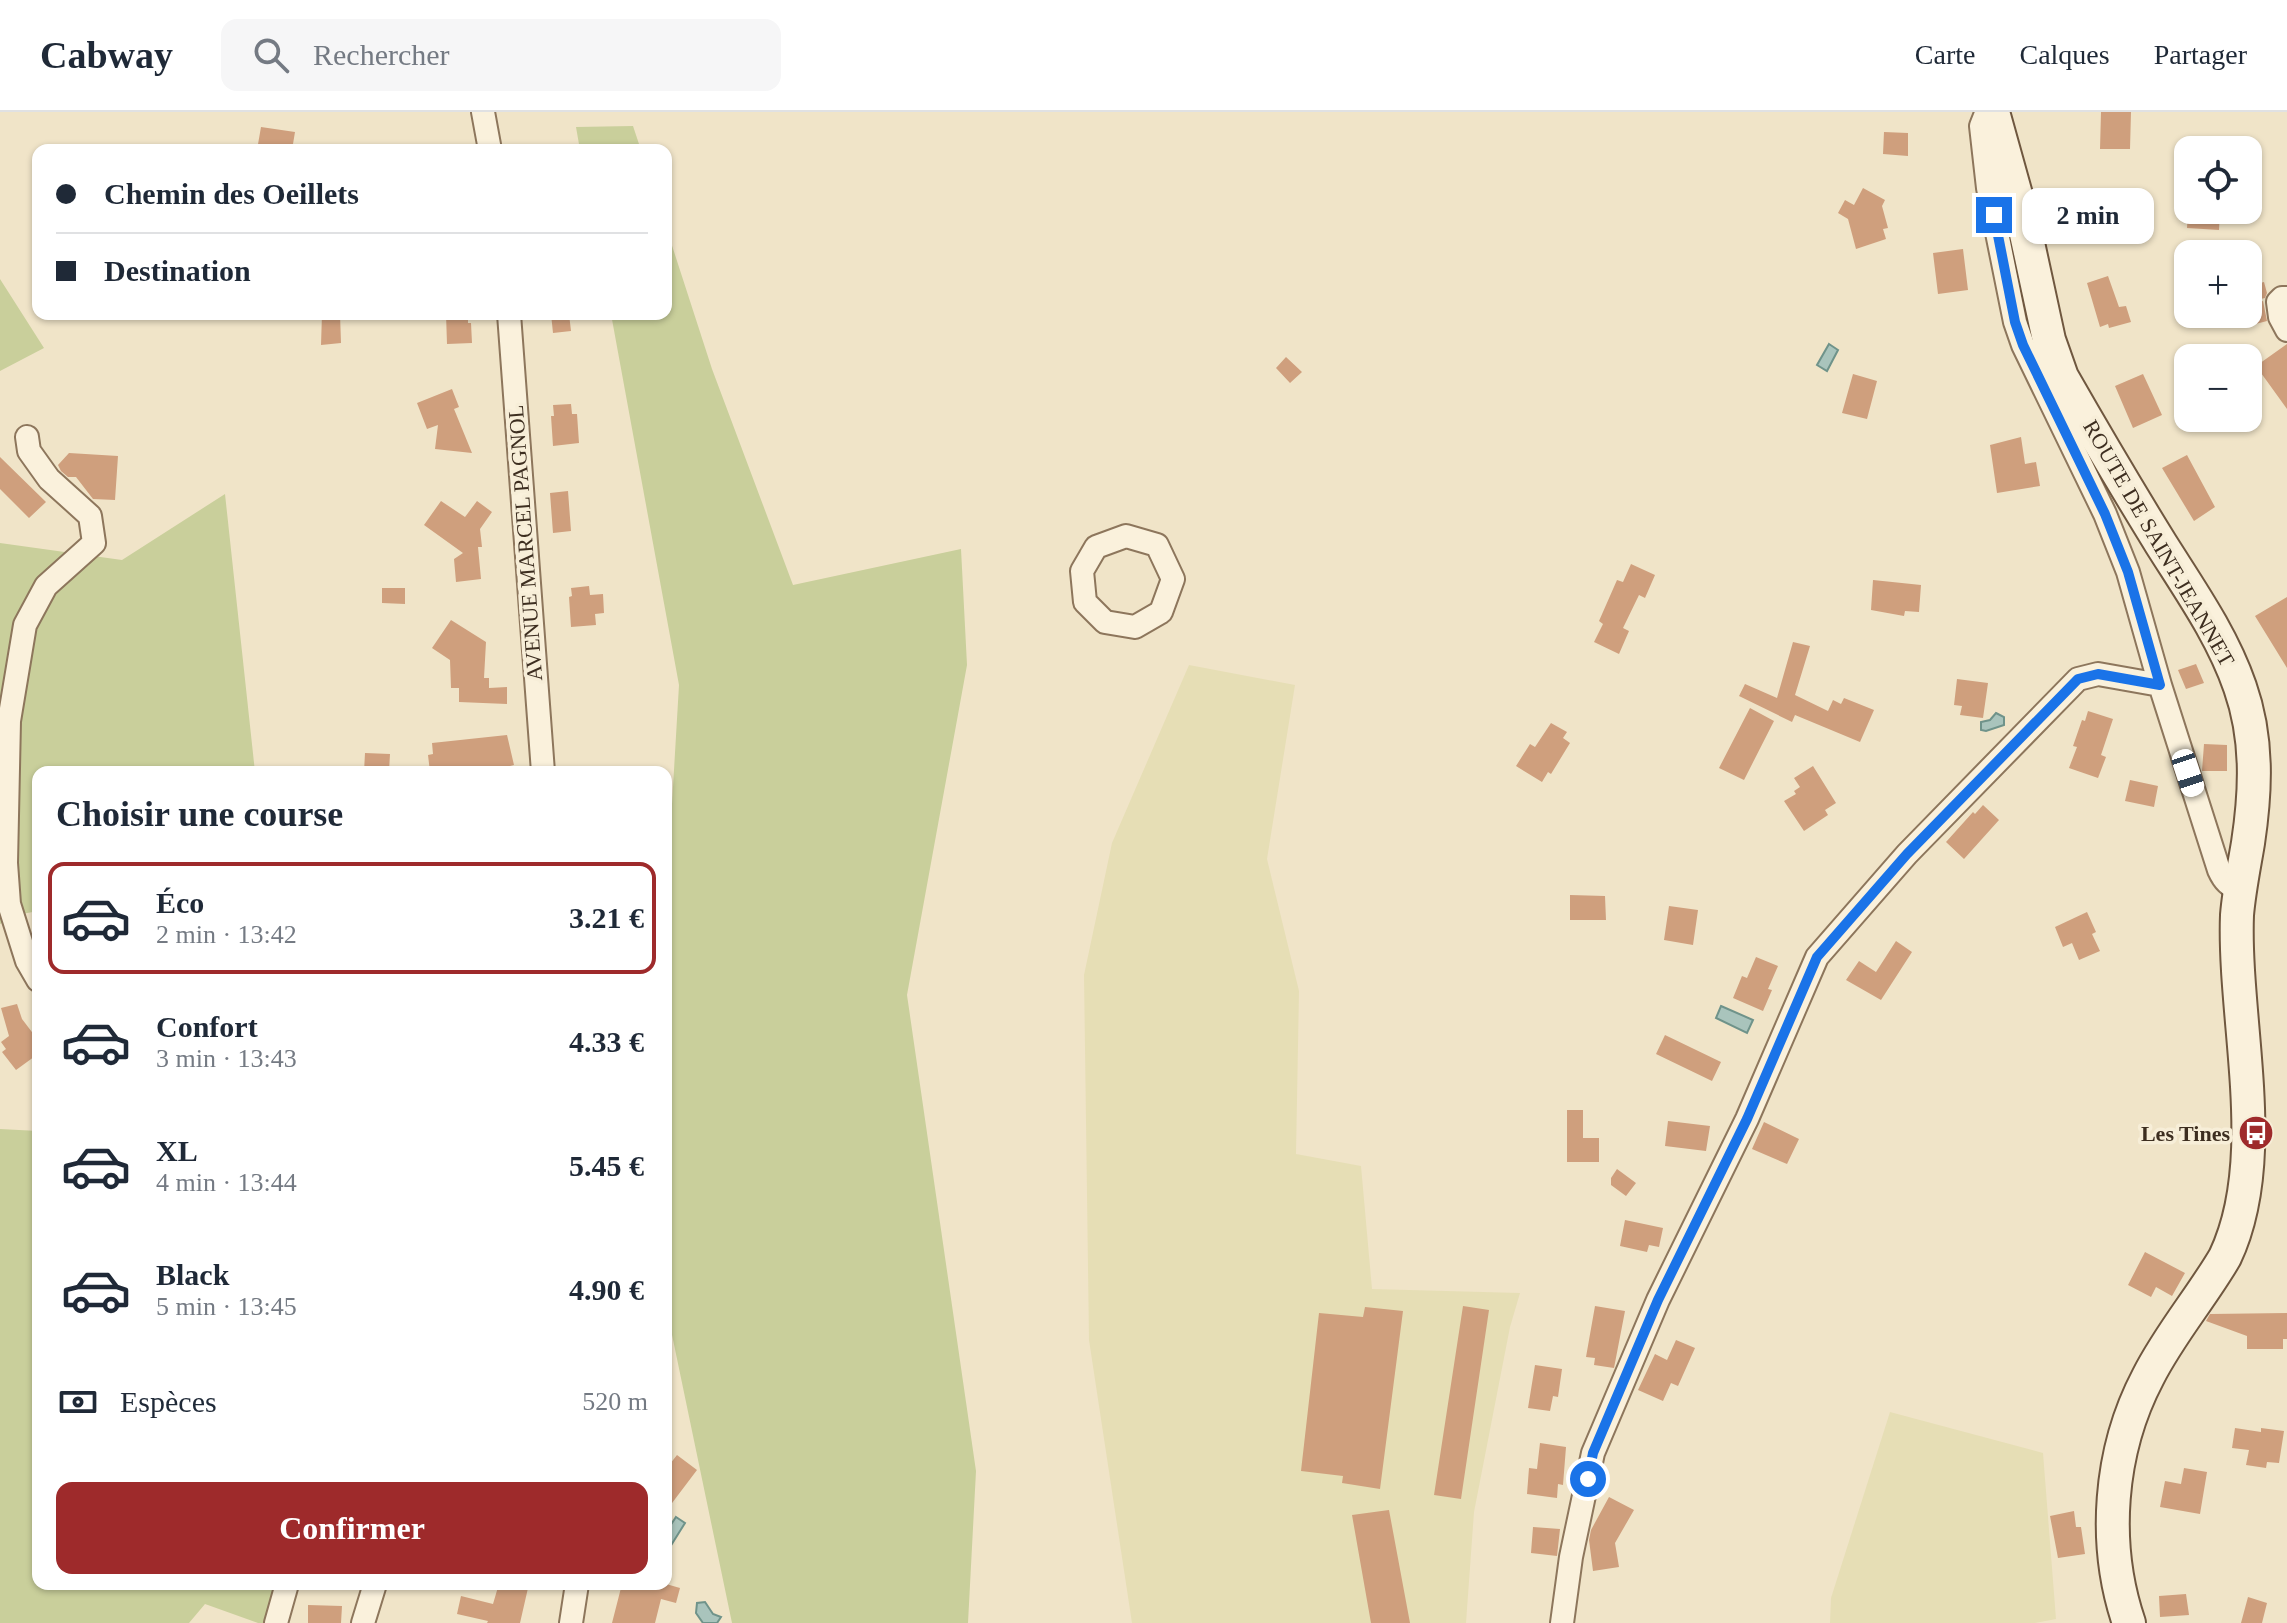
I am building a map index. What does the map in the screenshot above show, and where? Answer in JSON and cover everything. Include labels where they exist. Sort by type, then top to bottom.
[{"type":"main road","name":"ROUTE DE SAINT-JEANNET","points":[[1992,112],[2023,220],[2049,340],[2062,377],[2203,610],[2233,667],[2246,706],[2254,752],[2254,787],[2237,916],[2247,1132],[2241,1207],[2225,1257],[2149,1374],[2128,1424],[2116,1480],[2113,1524],[2115,1569],[2129,1623]]},
{"type":"street","points":[[483,112],[489,144]]},
{"type":"street","points":[[1992,112],[1982,121],[1983,145],[1988,188],[2015,322],[2023,345],[2105,514],[2128,572],[2219,870],[2223,880],[2240,890]]},
{"type":"street","points":[[2287,298],[2282,298],[2278,307],[2287,330]]},
{"type":"street","name":"AVENUE MARCEL PAGNOL","points":[[509,320],[543,766]]},
{"type":"street","points":[[27,437],[29,451],[49,479],[90,516],[94,543],[46,586],[25,625],[9,721],[6,863],[9,904],[32,970]]},
{"type":"street","points":[[1126,536],[1157,545],[1173,579],[1161,612],[1135,627],[1105,622],[1085,602],[1082,571],[1096,547],[1126,536]]},
{"type":"street","points":[[1562,1623],[1571,1557],[1593,1453],[1658,1300],[1747,1119],[1817,957],[1907,854],[2078,679],[2098,674],[2160,685]]},
{"type":"street","points":[[276,1623],[285,1590]]},
{"type":"street","points":[[363,1623],[373,1590]]},
{"type":"street","points":[[571,1623],[577,1590]]},
{"type":"shaded area","points":[[1189,665],[1295,685],[1267,859],[1299,991],[1296,1154],[1361,1166],[1372,1289],[1520,1293],[1510,1327],[1474,1512],[1466,1623],[1132,1623],[1089,1340],[1084,975],[1112,843]]},
{"type":"shaded area","points":[[1890,1412],[2043,1453],[2056,1619],[2035,1623],[1830,1623],[1831,1598]]},
{"type":"green space","points":[[633,126],[639,144],[579,144],[576,127]]},
{"type":"green space","points":[[672,246],[712,369],[793,585],[961,549],[967,665],[907,995],[976,1471],[968,1623],[732,1623],[672,1335],[672,804],[679,685],[612,320],[672,320]]},
{"type":"green space","points":[[0,279],[44,348],[0,371]]},
{"type":"green space","points":[[225,494],[254,766],[32,766],[32,912],[0,924],[0,543],[122,560]]},
{"type":"green space","points":[[0,1129],[32,1131],[32,1590],[275,1590],[266,1623],[205,1604],[189,1623],[0,1623]]},
{"type":"water","points":[[1829,344],[1838,350],[1827,371],[1817,365]]},
{"type":"water","points":[[1996,713],[2004,717],[2004,725],[1981,730],[1981,722],[1990,720]]},
{"type":"water","points":[[1721,1006],[1753,1020],[1747,1033],[1716,1018]]},
{"type":"water","points":[[676,1517],[685,1523],[672,1544],[672,1523]]},
{"type":"water","points":[[705,1602],[713,1614],[721,1617],[717,1623],[703,1623],[696,1613],[697,1603]]},
{"type":"building","points":[[2101,112],[2131,112],[2130,149],[2100,149]]},
{"type":"building","points":[[261,127],[295,132],[293,144],[258,144]]},
{"type":"building","points":[[1884,132],[1908,133],[1908,156],[1883,154]]},
{"type":"building","points":[[1863,188],[1885,200],[1882,206],[1888,228],[1883,229],[1886,239],[1856,249],[1848,219],[1838,213],[1845,200],[1854,205]]},
{"type":"building","points":[[2187,224],[2219,224],[2219,230],[2187,228]]},
{"type":"building","points":[[1963,249],[1968,290],[1938,294],[1933,253]]},
{"type":"building","points":[[2108,276],[2119,307],[2126,306],[2131,322],[2109,328],[2108,324],[2100,327],[2087,283]]},
{"type":"building","points":[[2262,282],[2267,293],[2262,299]]},
{"type":"building","points":[[2262,301],[2267,321],[2262,322]]},
{"type":"building","points":[[322,320],[340,320],[341,343],[321,345]]},
{"type":"building","points":[[446,320],[468,320],[471,323],[472,343],[447,344]]},
{"type":"building","points":[[552,320],[570,320],[571,331],[553,333]]},
{"type":"building","points":[[2287,344],[2287,409],[2262,374],[2262,362]]},
{"type":"building","points":[[1286,357],[1302,372],[1290,383],[1276,368]]},
{"type":"building","points":[[1853,374],[1877,381],[1867,419],[1842,413]]},
{"type":"building","points":[[2143,374],[2162,415],[2133,428],[2115,386]]},
{"type":"building","points":[[452,389],[459,407],[454,409],[472,453],[435,449],[438,425],[427,429],[417,403]]},
{"type":"building","points":[[571,404],[572,414],[577,414],[579,443],[553,446],[553,405]]},
{"type":"building","points":[[2021,437],[2025,464],[2036,462],[2040,486],[1997,493],[1990,445]]},
{"type":"building","points":[[69,453],[118,456],[115,500],[93,499],[76,477],[68,477],[61,471],[58,465]]},
{"type":"building","points":[[2187,455],[2215,507],[2194,521],[2162,468]]},
{"type":"building","points":[[0,457],[46,502],[29,518],[0,489]]},
{"type":"building","points":[[568,491],[571,531],[553,533],[550,493]]},
{"type":"building","points":[[441,501],[465,517],[477,501],[492,512],[480,529],[481,579],[456,582],[454,559],[463,553],[424,525]]},
{"type":"building","points":[[1631,564],[1655,575],[1645,598],[1639,595],[1623,628],[1629,631],[1619,654],[1594,642],[1603,624],[1599,621],[1617,580],[1623,582]]},
{"type":"building","points":[[1873,580],[1921,585],[1919,612],[1905,611],[1904,616],[1871,610]]},
{"type":"building","points":[[589,586],[590,595],[603,594],[604,613],[595,614],[596,625],[571,627],[571,588]]},
{"type":"building","points":[[382,588],[405,588],[405,604],[382,603]]},
{"type":"building","points":[[2287,597],[2287,668],[2255,616]]},
{"type":"building","points":[[451,620],[486,642],[484,678],[489,678],[489,688],[507,687],[507,704],[459,702],[459,688],[451,688],[450,660],[432,648]]},
{"type":"building","points":[[1793,642],[1810,646],[1795,695],[1828,711],[1833,700],[1841,704],[1844,698],[1874,710],[1860,742],[1795,715],[1792,722],[1739,696],[1745,684],[1777,698]]},
{"type":"building","points":[[2196,664],[2204,683],[2186,689],[2178,670]]},
{"type":"building","points":[[1957,679],[1988,683],[1983,718],[1960,715],[1962,706],[1954,705]]},
{"type":"building","points":[[1750,708],[1774,721],[1744,780],[1719,768]]},
{"type":"building","points":[[2088,711],[2113,719],[2101,755],[2106,757],[2098,778],[2069,768],[2077,747],[2073,746]]},
{"type":"building","points":[[1551,723],[1567,732],[1563,738],[1570,743],[1551,774],[1548,772],[1542,782],[1516,766],[1530,744],[1535,747]]},
{"type":"building","points":[[507,735],[514,765],[429,766],[428,755],[433,754],[432,743]]},
{"type":"building","points":[[2204,744],[2227,745],[2227,771],[2202,771]]},
{"type":"building","points":[[365,753],[390,754],[389,766],[364,766]]},
{"type":"building","points":[[1813,766],[1836,803],[1825,810],[1828,815],[1804,831],[1784,801],[1796,794],[1794,791],[1800,787],[1794,778]]},
{"type":"building","points":[[2130,780],[2158,786],[2154,807],[2125,801]]},
{"type":"building","points":[[1983,805],[1999,820],[1964,859],[1946,842]]},
{"type":"building","points":[[1570,895],[1605,896],[1606,920],[1570,920]]},
{"type":"building","points":[[1669,906],[1698,910],[1693,945],[1664,940]]},
{"type":"building","points":[[2087,912],[2100,951],[2079,960],[2072,943],[2063,947],[2055,927]]},
{"type":"building","points":[[1896,941],[1912,952],[1881,1000],[1846,980],[1859,961],[1876,972]]},
{"type":"building","points":[[1756,957],[1778,966],[1763,1011],[1733,998],[1742,976],[1747,978]]},
{"type":"building","points":[[17,1004],[22,1019],[32,1032],[32,1058],[16,1070],[2,1052],[6,1049],[1,1042],[9,1036],[1,1008]]},
{"type":"building","points":[[1665,1035],[1721,1062],[1712,1081],[1656,1054]]},
{"type":"building","points":[[1567,1110],[1583,1110],[1583,1138],[1599,1138],[1599,1162],[1567,1162]]},
{"type":"building","points":[[1668,1121],[1710,1126],[1706,1151],[1665,1146]]},
{"type":"building","points":[[1764,1122],[1799,1139],[1787,1164],[1752,1149]]},
{"type":"building","points":[[1617,1169],[1636,1183],[1626,1196],[1611,1185],[1611,1178]]},
{"type":"building","points":[[1625,1220],[1663,1228],[1659,1247],[1649,1245],[1647,1252],[1620,1246]]},
{"type":"building","points":[[2145,1252],[2185,1273],[2172,1296],[2156,1287],[2151,1297],[2128,1285]]},
{"type":"building","points":[[1463,1306],[1489,1310],[1461,1499],[1434,1495]]},
{"type":"building","points":[[1595,1306],[1625,1311],[1614,1368],[1594,1365],[1595,1358],[1586,1357]]},
{"type":"building","points":[[1365,1307],[1403,1311],[1380,1489],[1342,1483],[1343,1476],[1301,1471],[1319,1313],[1363,1317]]},
{"type":"building","points":[[2287,1313],[2287,1339],[2283,1339],[2283,1349],[2247,1349],[2247,1336],[2206,1321],[2210,1314]]},
{"type":"building","points":[[1676,1340],[1695,1348],[1678,1386],[1671,1383],[1663,1401],[1638,1390],[1655,1354],[1667,1360]]},
{"type":"building","points":[[1535,1365],[1562,1369],[1558,1397],[1553,1396],[1550,1411],[1528,1408]]},
{"type":"building","points":[[2235,1428],[2261,1432],[2261,1428],[2284,1431],[2279,1463],[2267,1462],[2266,1468],[2246,1465],[2249,1450],[2232,1448]]},
{"type":"building","points":[[1540,1443],[1566,1447],[1563,1485],[1558,1484],[1557,1498],[1527,1494],[1529,1468],[1537,1469]]},
{"type":"building","points":[[677,1455],[697,1470],[672,1503],[672,1461]]},
{"type":"building","points":[[2184,1468],[2207,1472],[2200,1514],[2160,1507],[2165,1481],[2181,1484]]},
{"type":"building","points":[[1609,1497],[1634,1510],[1615,1543],[1619,1567],[1593,1571],[1589,1540],[1591,1530]]},
{"type":"building","points":[[1389,1510],[1410,1623],[1371,1623],[1352,1515]]},
{"type":"building","points":[[2074,1511],[2076,1527],[2081,1527],[2085,1554],[2058,1558],[2050,1516]]},
{"type":"building","points":[[1533,1527],[1560,1529],[1557,1556],[1531,1553]]},
{"type":"building","points":[[672,1586],[680,1588],[676,1603],[661,1599],[655,1623],[612,1623],[620,1590],[672,1590]]},
{"type":"building","points":[[497,1590],[528,1590],[520,1623],[487,1623],[457,1614],[461,1596],[493,1604]]},
{"type":"building","points":[[2186,1594],[2189,1615],[2160,1617],[2159,1596]]},
{"type":"building","points":[[2248,1597],[2267,1603],[2262,1623],[2241,1623]]},
{"type":"building","points":[[308,1605],[342,1606],[341,1623],[308,1623]]},
{"type":"place","name":"Les Tines","points":[[2256,1133]]},
{"type":"route","points":[[1588,1479],[1593,1453],[1658,1300],[1747,1119],[1817,957],[1907,854],[1926,838],[2078,679],[2098,674],[2160,685],[2128,572],[2105,514],[2023,345],[2015,322],[1994,215]]}]
